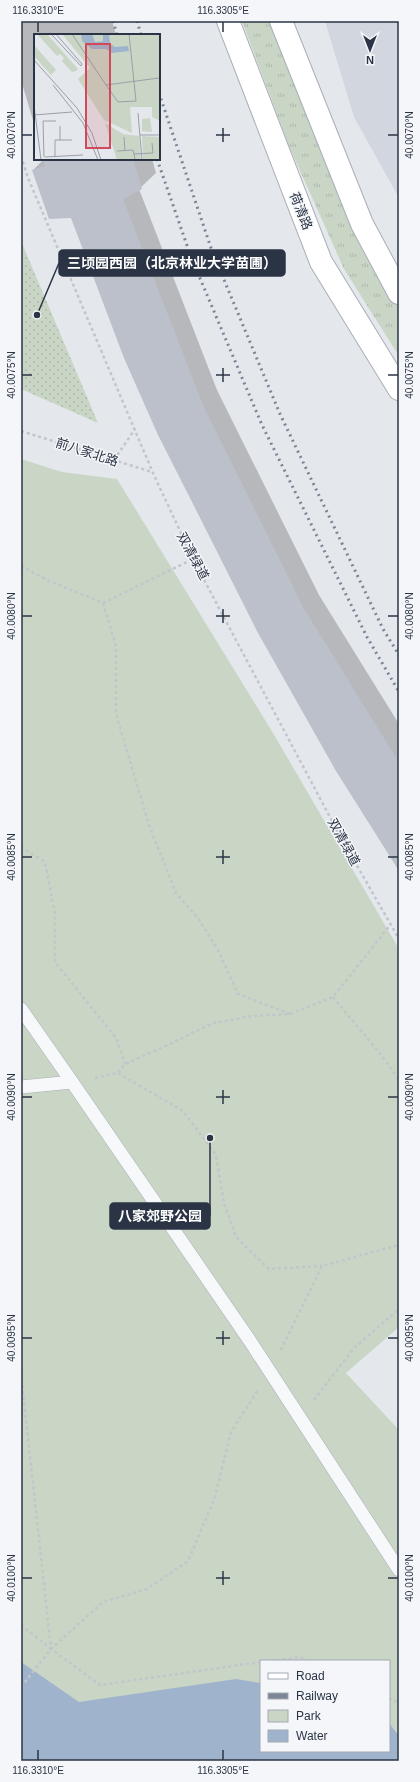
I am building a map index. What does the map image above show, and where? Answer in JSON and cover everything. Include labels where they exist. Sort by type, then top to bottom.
[{"type":"main road","name":"荷清路","points":[[228,21],[322,262],[399,389]]},
{"type":"main road","points":[[281,21],[362,224],[399,293]]},
{"type":"lane","points":[[21,1010],[72,1082],[270,1372],[399,1570]]},
{"type":"lane","points":[[21,1087],[72,1082]]},
{"type":"path","name":"双清绿道","points":[[21,156],[28,178],[153,473],[193,559],[340,836],[399,939]]},
{"type":"path","points":[[114,460],[135,429]]},
{"type":"path","name":"前八家北路","points":[[21,431],[153,473]]},
{"type":"path","points":[[21,566],[46,580],[103,602],[193,559]]},
{"type":"path","points":[[103,602],[116,646],[116,714],[149,825],[176,893],[198,918],[214,944],[238,994],[290,1014]]},
{"type":"path","points":[[21,847],[45,862],[55,914],[55,962],[116,1038],[125,1064]]},
{"type":"path","points":[[72,1082],[118,1073],[125,1064],[213,1023],[253,1016],[290,1014],[333,997],[391,924]]},
{"type":"path","points":[[333,997],[382,1056],[399,1080]]},
{"type":"path","points":[[118,1073],[183,1111],[216,1156],[224,1203],[236,1237],[268,1268],[322,1266],[399,1245]]},
{"type":"path","points":[[21,1687],[51,1649],[103,1602],[147,1588],[188,1561],[214,1500],[231,1432],[270,1372],[322,1266]]},
{"type":"path","points":[[300,1418],[354,1348],[399,1309]]},
{"type":"path","points":[[21,1373],[51,1649]]},
{"type":"path","points":[[21,1625],[100,1685],[260,1662]]},
{"type":"path","points":[[278,1660],[300,1657],[307,1660]]},
{"type":"path","points":[[390,1698],[399,1703]]},
{"type":"shaded area","points":[[325,21],[399,21],[399,198],[354,117]]},
{"type":"green space","points":[[242,21],[277,21],[399,302],[399,356],[344,269],[289,146]]},
{"type":"green space","points":[[21,241],[98,423],[21,389]]},
{"type":"green space","points":[[21,459],[62,472],[117,479],[273,733],[399,949],[399,1327],[346,1373],[399,1430],[399,1761],[21,1761]]},
{"type":"water","points":[[21,1662],[79,1702],[236,1679],[260,1683],[260,1752],[390,1752],[390,1724],[399,1736],[399,1761],[21,1761]]},
{"type":"building","points":[[43,160],[133,160],[142,189],[123,199],[203,405],[304,609],[399,762],[399,871],[336,771],[258,633],[158,435],[124,358],[71,218],[49,219],[32,170],[45,166]]},
{"type":"railway","points":[[113,21],[117,34]]},
{"type":"railway","points":[[137,21],[141,34]]},
{"type":"railway","points":[[160,96],[212,251],[280,414],[383,629],[399,655]]},
{"type":"railway","points":[[157,160],[191,257],[262,425],[367,637],[399,692]]},
{"type":"place","name":"三顷园西园（北京林业大学苗圃）","points":[[37,315]]},
{"type":"place","name":"八家郊野公园","points":[[210,1138]]}]
